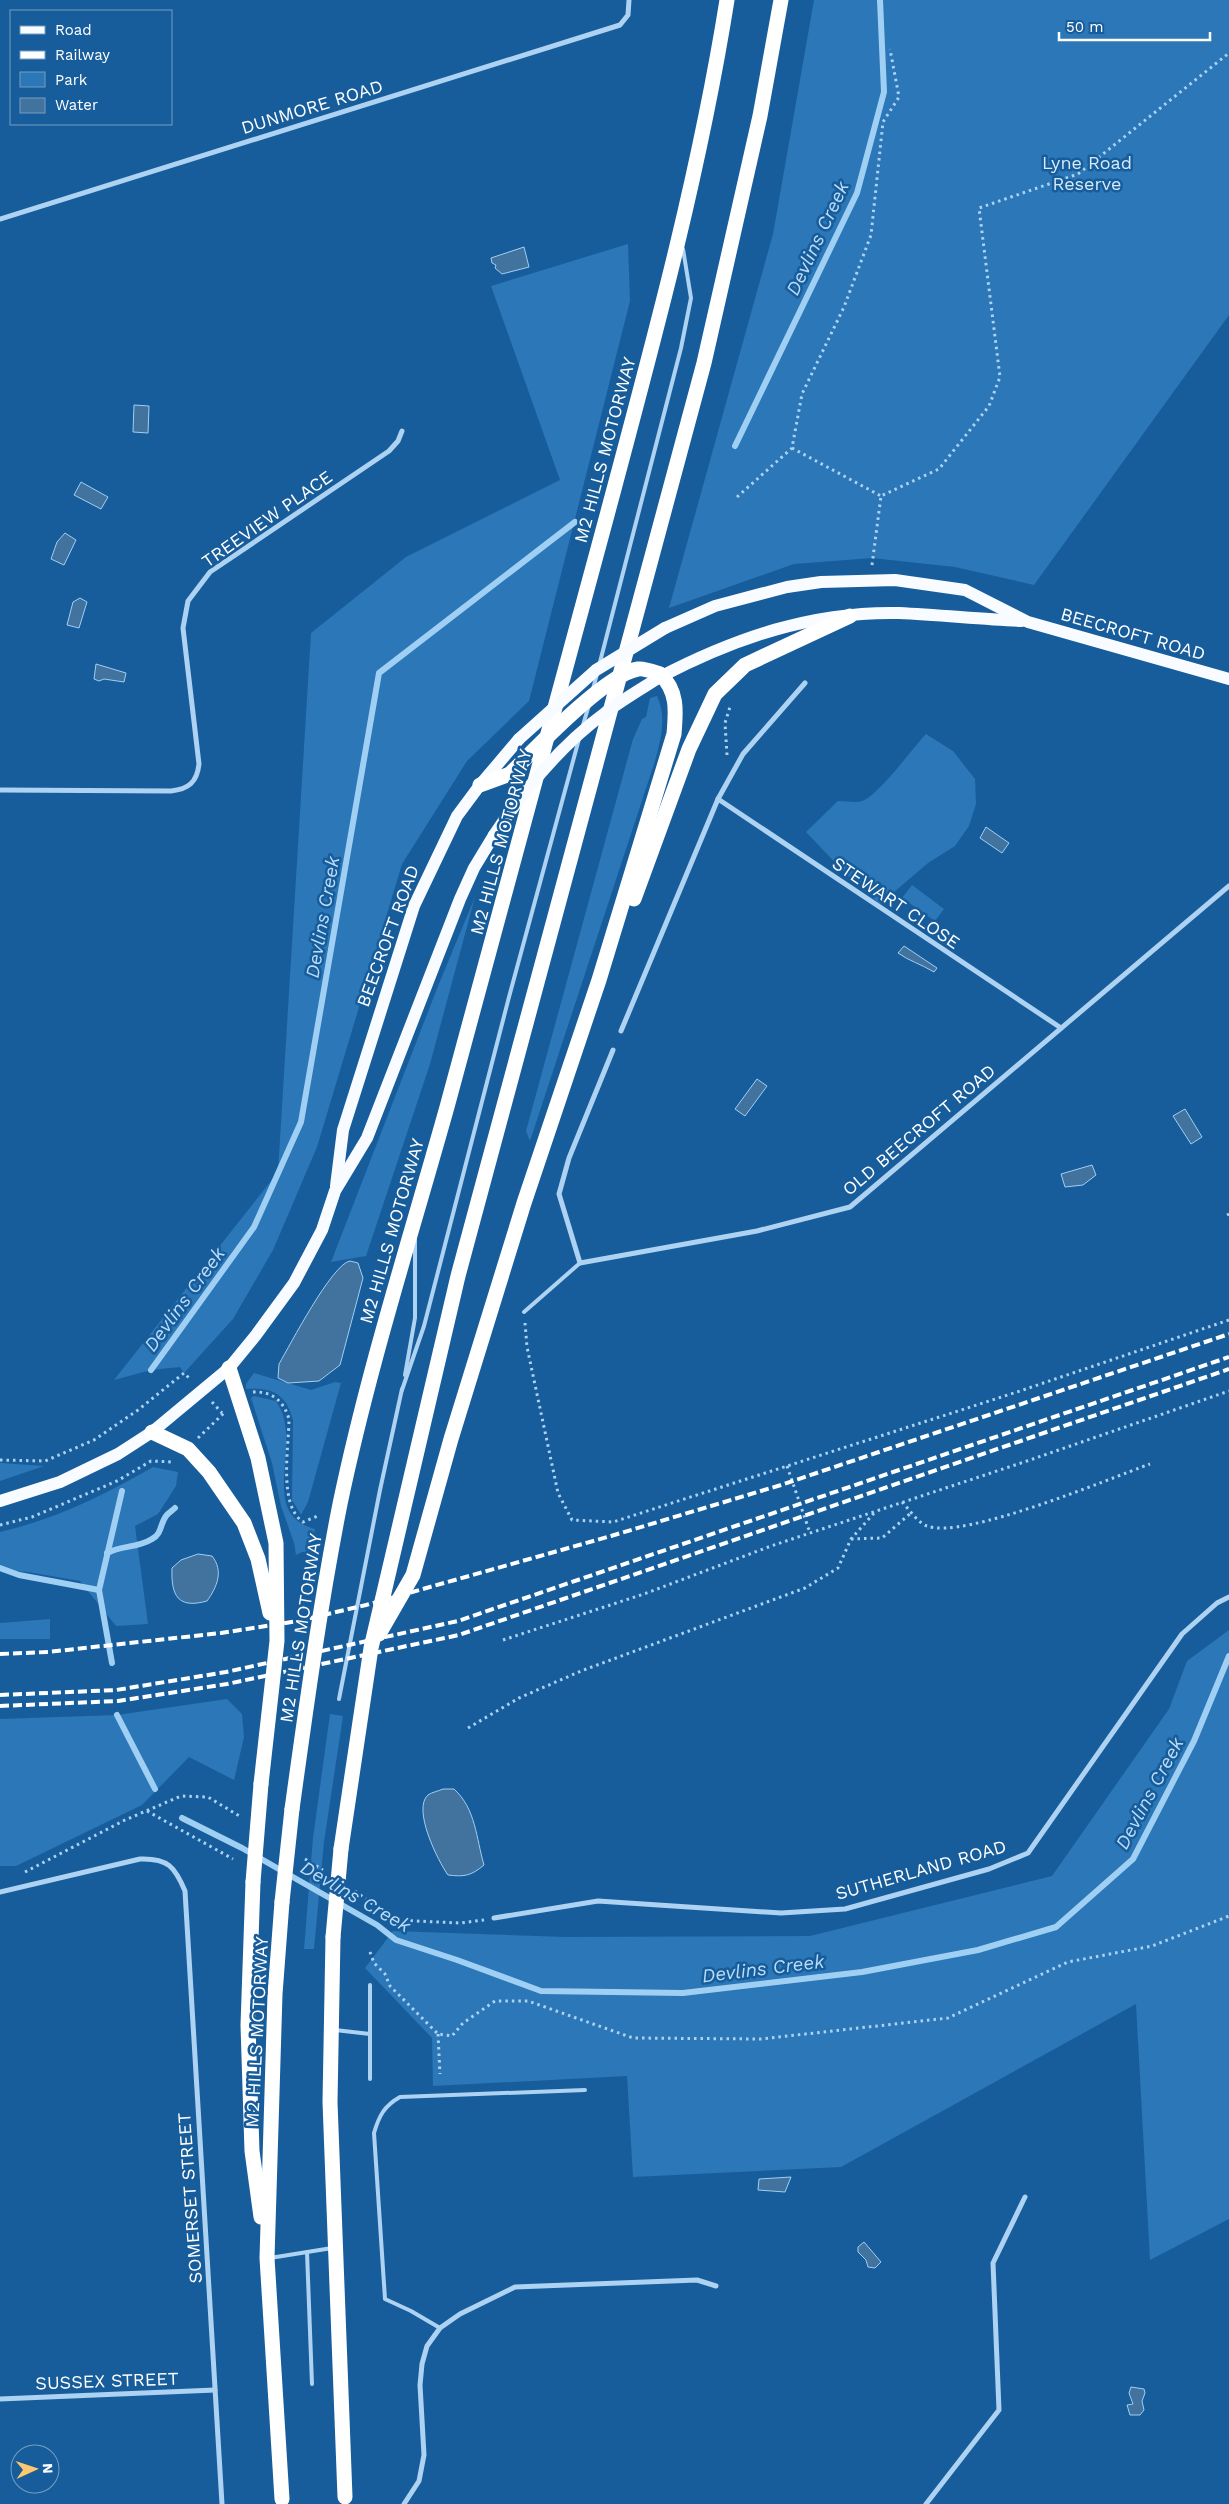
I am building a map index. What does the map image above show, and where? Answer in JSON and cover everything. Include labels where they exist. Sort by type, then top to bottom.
[{"type":"highway","name":"M2 HILLS MOTORWAY","points":[[282,2499],[267,2258],[275,1994],[292,1810],[305,1714],[340,1508],[388,1308],[519,850],[680,235],[704,131],[727,0]]},
{"type":"highway","points":[[345,2497],[330,2102],[330,2030],[333,1937],[341,1849],[371,1648],[458,1276],[704,363],[760,116],[781,0]]},
{"type":"highway","points":[[599,980],[614,952],[689,749],[715,694],[745,665],[850,616]]},
{"type":"highway","points":[[371,1648],[413,1575],[451,1439],[524,1203],[599,980],[674,734],[677,705],[671,687],[661,675],[638,669],[608,684],[555,729],[510,774],[480,785]]},
{"type":"highway","points":[[229,1368],[258,1458],[276,1543],[277,1641],[261,1784],[253,1882],[248,2025],[252,2151],[267,2258]]},
{"type":"highway","points":[[152,1432],[188,1449],[209,1472],[244,1523],[258,1559],[277,1641]]},
{"type":"main road","name":"BEECROFT ROAD","points":[[0,1501],[60,1482],[118,1454],[152,1432],[229,1368],[294,1283],[322,1230],[335,1191],[342,1130],[414,906],[448,832],[480,785],[519,739],[596,670],[665,628],[715,606],[787,587],[821,582],[895,580],[965,590],[1028,622],[1229,679]]},
{"type":"main road","name":"BEECROFT ROAD","points":[[335,1191],[367,1138],[460,899],[474,868],[510,812],[550,763],[604,714],[661,675],[687,661],[757,634],[828,618],[898,613],[1028,622]]},
{"type":"street","name":"DUNMORE ROAD","points":[[0,219],[620,25],[628,15],[629,0]]},
{"type":"street","name":"TREEVIEW PLACE","points":[[0,790],[171,792],[183,790],[192,784],[198,777],[200,764],[183,628],[188,601],[210,572],[389,452],[398,442],[402,431]]},
{"type":"street","points":[[621,1031],[718,799],[743,754],[805,684]]},
{"type":"street","name":"STEWART CLOSE","points":[[718,799],[1061,1028]]},
{"type":"street","name":"OLD BEECROFT ROAD","points":[[580,1263],[757,1231],[850,1208],[1229,886]]},
{"type":"street","points":[[580,1263],[559,1194],[569,1158],[613,1050]]},
{"type":"street","name":"SUTHERLAND ROAD","points":[[494,1918],[598,1901],[781,1913],[845,1909],[989,1869],[1028,1853],[1182,1634],[1217,1602],[1229,1597]]},
{"type":"street","name":"SOMERSET STREET","points":[[0,1892],[140,1859],[155,1858],[169,1864],[179,1876],[184,1891],[222,2504]]},
{"type":"street","points":[[926,2504],[999,2410],[993,2262],[1025,2197]]},
{"type":"street","points":[[404,2504],[419,2481],[424,2455],[420,2385],[422,2364],[427,2346],[440,2328],[460,2314],[515,2286],[697,2280],[716,2286]]},
{"type":"street","name":"SUSSEX STREET","points":[[0,2399],[215,2390]]},
{"type":"lane","points":[[402,1390],[424,1326],[509,997],[612,617],[681,348],[691,298],[680,235]]},
{"type":"lane","points":[[339,1699],[415,1318],[415,1215]]},
{"type":"lane","points":[[524,1312],[580,1263]]},
{"type":"lane","points":[[370,1985],[370,2079]]},
{"type":"lane","points":[[330,2030],[370,2034]]},
{"type":"lane","points":[[440,2328],[412,2311],[385,2299],[374,2133],[380,2115],[390,2103],[400,2098],[585,2090]]},
{"type":"lane","points":[[267,2258],[336,2247]]},
{"type":"lane","points":[[307,2252],[312,2384]]},
{"type":"path","points":[[737,496],[792,448],[802,394],[844,307],[871,235],[883,122],[899,97],[890,49]]},
{"type":"path","points":[[881,496],[939,469],[989,406],[1000,376],[979,208],[1078,174],[1229,53]]},
{"type":"path","points":[[792,448],[881,496]]},
{"type":"path","points":[[872,566],[881,496]]},
{"type":"path","points":[[728,781],[725,723],[731,702]]},
{"type":"path","points":[[524,1312],[527,1347],[558,1493],[572,1520],[613,1522],[1014,1393],[1229,1320]]},
{"type":"path","points":[[0,1460],[45,1461],[94,1440],[138,1410],[184,1373]]},
{"type":"path","points":[[504,1640],[644,1594],[810,1533],[1229,1391]]},
{"type":"path","points":[[249,1392],[268,1394],[280,1400],[286,1409],[289,1419],[287,1495],[297,1518],[304,1522],[340,1508]]},
{"type":"path","points":[[193,1442],[222,1413]]},
{"type":"path","points":[[0,1525],[32,1517],[108,1485],[151,1461],[166,1463],[179,1460]]},
{"type":"path","points":[[902,1502],[926,1526],[946,1528],[1000,1518],[1150,1464]]},
{"type":"path","points":[[787,1466],[810,1533]]},
{"type":"path","points":[[468,1728],[519,1698],[582,1671],[805,1588],[838,1568],[851,1538],[875,1512]]},
{"type":"path","points":[[851,1538],[882,1538],[912,1512]]},
{"type":"path","points":[[21,1875],[42,1861],[181,1796],[208,1797],[246,1821]]},
{"type":"path","points":[[146,1811],[233,1859]]},
{"type":"path","points":[[302,1857],[326,1872]]},
{"type":"path","points":[[349,1888],[394,1920],[460,1924],[494,1918]]},
{"type":"path","points":[[370,1952],[374,1963],[385,1974],[390,1986],[438,2034],[452,2036],[463,2022],[495,2002],[528,2001],[633,2038],[761,2039],[948,2018],[1068,1962],[1152,1946],[1229,1916]]},
{"type":"path","points":[[438,2034],[440,2074]]},
{"type":"green space","name":"Lyne Road Reserve","points":[[814,0],[1229,0],[1229,315],[1034,585],[955,567],[872,558],[794,564],[669,608],[773,234]]},
{"type":"green space","points":[[628,244],[630,301],[529,701],[467,761],[402,864],[317,1147],[273,1250],[233,1319],[184,1373],[180,1367],[151,1370],[114,1380],[278,1172],[311,633],[406,557],[560,480],[491,286]]},
{"type":"green space","points":[[657,696],[662,712],[662,720],[661,736],[655,761],[530,1141],[526,1131],[633,739],[642,719],[646,717],[650,698]]},
{"type":"green space","points":[[926,734],[953,751],[975,779],[976,804],[969,826],[955,846],[928,863],[880,904],[847,875],[806,832],[838,801],[859,802],[868,798],[885,782]]},
{"type":"green space","points":[[912,885],[944,909],[935,921],[902,898]]},
{"type":"green space","points":[[475,897],[430,1064],[366,1256],[331,1262],[438,986]]},
{"type":"green space","points":[[254,1373],[311,1390],[335,1382],[341,1383],[308,1502],[301,1515],[292,1500],[293,1420],[286,1404],[277,1394],[264,1389],[246,1389],[246,1384]]},
{"type":"green space","points":[[254,1396],[276,1401],[284,1418],[286,1456],[284,1493],[288,1508],[297,1521],[315,1529],[310,1552],[302,1552],[296,1555],[294,1543],[281,1506],[272,1463],[251,1398]]},
{"type":"green space","points":[[1,1463],[44,1466],[0,1481]]},
{"type":"green space","points":[[153,1467],[178,1472],[176,1486],[158,1514],[135,1526],[148,1624],[116,1626],[80,1581],[28,1572],[0,1570],[0,1532],[21,1527],[79,1505]]},
{"type":"green space","points":[[50,1619],[50,1639],[0,1639],[0,1623]]},
{"type":"green space","points":[[1229,1630],[1229,2219],[1150,2260],[1136,2004],[841,2167],[633,2177],[627,2076],[433,2086],[432,2038],[365,1968],[393,1931],[565,1937],[810,1936],[1052,1876],[1169,1709],[1187,1661]]},
{"type":"green space","points":[[227,1699],[242,1714],[244,1737],[234,1780],[189,1757],[142,1805],[16,1866],[0,1866],[0,1719],[117,1715]]},
{"type":"green space","points":[[330,1714],[343,1716],[324,1842],[314,1949],[304,1949],[313,1838]]},
{"type":"water","points":[[524,247],[529,267],[502,274],[495,268],[496,265],[492,263],[491,258]]},
{"type":"water","points":[[134,405],[149,406],[148,433],[133,432]]},
{"type":"water","points":[[81,482],[108,497],[101,509],[74,495]]},
{"type":"water","points":[[65,533],[76,540],[64,565],[51,559],[57,542]]},
{"type":"water","points":[[80,598],[87,602],[79,628],[67,625],[73,602]]},
{"type":"water","points":[[96,664],[126,673],[124,682],[94,679]]},
{"type":"water","points":[[986,827],[1009,843],[1002,853],[980,838]]},
{"type":"water","points":[[904,946],[937,968],[934,972],[898,953]]},
{"type":"water","points":[[757,1079],[767,1086],[745,1116],[735,1109]]},
{"type":"water","points":[[1185,1109],[1202,1137],[1191,1144],[1173,1116]]},
{"type":"water","points":[[1092,1165],[1096,1175],[1083,1185],[1065,1187],[1061,1174]]},
{"type":"water","points":[[350,1261],[358,1263],[363,1278],[340,1365],[319,1381],[288,1383],[278,1378],[279,1364],[312,1306],[333,1276],[342,1266]]},
{"type":"water","points":[[198,1554],[212,1556],[218,1567],[218,1579],[207,1601],[189,1603],[178,1598],[175,1593],[172,1568],[181,1560]]},
{"type":"water","points":[[443,1789],[454,1789],[467,1806],[474,1824],[484,1865],[467,1875],[448,1875],[438,1859],[428,1835],[423,1811],[424,1802],[428,1795]]},
{"type":"water","points":[[791,2177],[785,2192],[758,2190],[759,2179]]},
{"type":"water","points":[[864,2242],[881,2262],[875,2268],[868,2267],[866,2260],[858,2252],[858,2247]]},
{"type":"water","points":[[1131,2387],[1144,2389],[1145,2393],[1142,2401],[1144,2410],[1140,2415],[1130,2415],[1127,2405],[1133,2404],[1129,2393]]},
{"type":"waterway","name":"Devlins Creek","points":[[735,446],[857,193],[884,92],[880,0]]},
{"type":"waterway","name":"Devlins Creek","points":[[151,1370],[254,1227],[301,1122],[379,673],[575,522]]},
{"type":"waterway","name":"Devlins Creek","points":[[112,1663],[99,1590],[122,1491]]},
{"type":"waterway","points":[[107,1553],[141,1544],[155,1537],[166,1516],[175,1508]]},
{"type":"waterway","points":[[0,1568],[19,1575],[99,1590]]},
{"type":"waterway","name":"Devlins Creek","points":[[182,1818],[242,1848],[377,1925],[396,1940],[541,1991],[683,1993],[862,1972],[978,1950],[1056,1927],[1133,1859],[1194,1741],[1229,1656]]},
{"type":"waterway","name":"Devlins Creek","points":[[117,1715],[155,1789]]},
{"type":"railway","points":[[0,1654],[48,1652],[221,1633],[298,1621],[366,1605],[611,1536],[781,1485],[1229,1334]]},
{"type":"railway","points":[[0,1695],[116,1690],[226,1672],[458,1621],[1229,1357]]},
{"type":"railway","points":[[0,1706],[118,1701],[227,1684],[459,1635],[1229,1369]]}]
